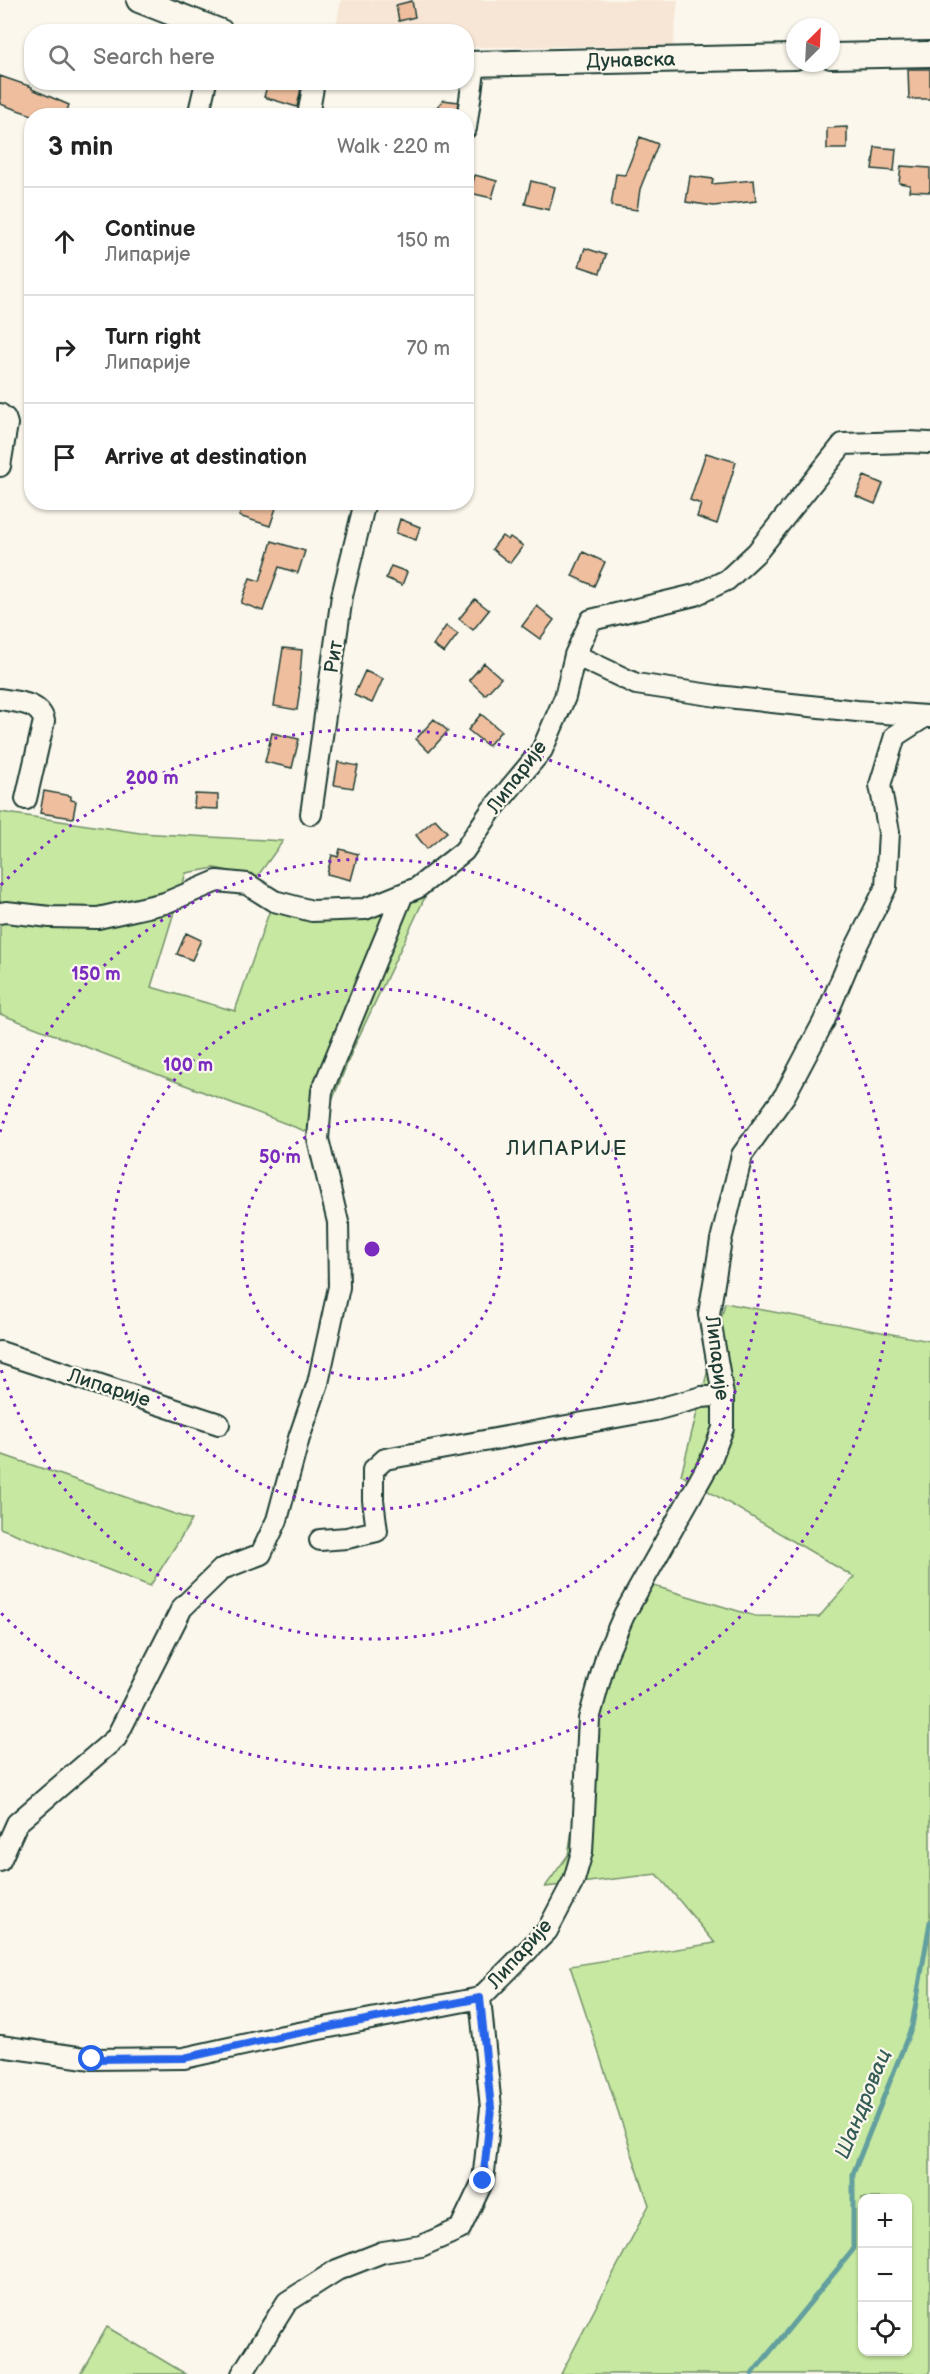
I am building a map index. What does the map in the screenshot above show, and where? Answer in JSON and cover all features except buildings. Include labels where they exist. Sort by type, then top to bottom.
[{"type":"main road","points":[[140,0],[202,24]]},
{"type":"main road","points":[[840,56],[930,54]]},
{"type":"main road","name":"Дунавска","points":[[474,64],[786,57]]},
{"type":"street","points":[[200,108],[204,90]]},
{"type":"street","points":[[309,108],[313,90]]},
{"type":"street","points":[[468,108],[469,90]]},
{"type":"street","points":[[0,414],[5,418],[7,424],[0,466]]},
{"type":"street","name":"Липарије","points":[[0,913],[98,918],[165,903],[218,881],[247,884],[274,901],[312,911],[365,909],[417,888],[464,851],[491,811],[542,750],[565,697],[575,655],[591,620],[694,595],[727,580],[757,552],[843,444],[930,443]]},
{"type":"street","name":"Рит","points":[[311,814],[342,596],[363,510]]},
{"type":"street","points":[[575,655],[636,684],[717,696],[928,716]]},
{"type":"street","points":[[0,699],[39,709],[44,721],[26,799]]},
{"type":"street","name":"Липарије","points":[[0,2046],[92,2059],[184,2058],[283,2036],[480,1998],[547,1931],[574,1880],[582,1852],[589,1719],[607,1653],[624,1615],[710,1462],[723,1428],[723,1395],[709,1314],[721,1240],[742,1155],[785,1095],[824,1022],[850,957],[886,887],[889,832],[880,786],[896,736],[928,716]]},
{"type":"street","points":[[0,1861],[17,1823],[116,1738],[182,1608],[222,1569],[261,1554],[277,1520],[299,1438],[318,1383],[339,1287],[338,1222],[318,1139],[322,1091],[403,894]]},
{"type":"street","name":"Липарије","points":[[0,1352],[219,1424]]},
{"type":"street","points":[[320,1540],[347,1538],[376,1532],[373,1470],[385,1459],[655,1410],[702,1397],[723,1395]]},
{"type":"street","name":"Липарије","points":[[242,2374],[287,2302],[337,2270],[383,2252],[422,2246],[460,2229],[483,2181],[491,2108],[480,1998]]},
{"type":"shaded area","points":[[341,0],[678,0],[673,46],[474,47],[474,24],[336,24]]},
{"type":"green space","points":[[0,812],[140,833],[283,841],[257,877],[215,868],[186,873],[151,987],[235,1011],[274,898],[296,903],[425,897],[353,1049],[318,1136],[0,1014]]},
{"type":"green space","points":[[725,1303],[930,1341],[930,2374],[561,2374],[649,2205],[570,1966],[715,1943],[657,1874],[545,1887],[568,1855],[573,1824],[578,1720],[606,1639],[637,1581],[755,1616],[819,1617],[854,1577],[681,1475]]},
{"type":"green space","points":[[0,1454],[192,1520],[150,1586],[0,1528]]},
{"type":"green space","points":[[107,2327],[186,2374],[80,2374]]},
{"type":"waterway","name":"Шандровац","points":[[752,2374],[853,2250],[853,2174],[912,2026],[930,1922]]},
{"type":"district","name":"ЛИПАРИЈЕ","points":[[567,1148]]},
{"type":"route","points":[[92,2059],[184,2058],[283,2036],[480,1998],[491,2108],[483,2181]]}]
